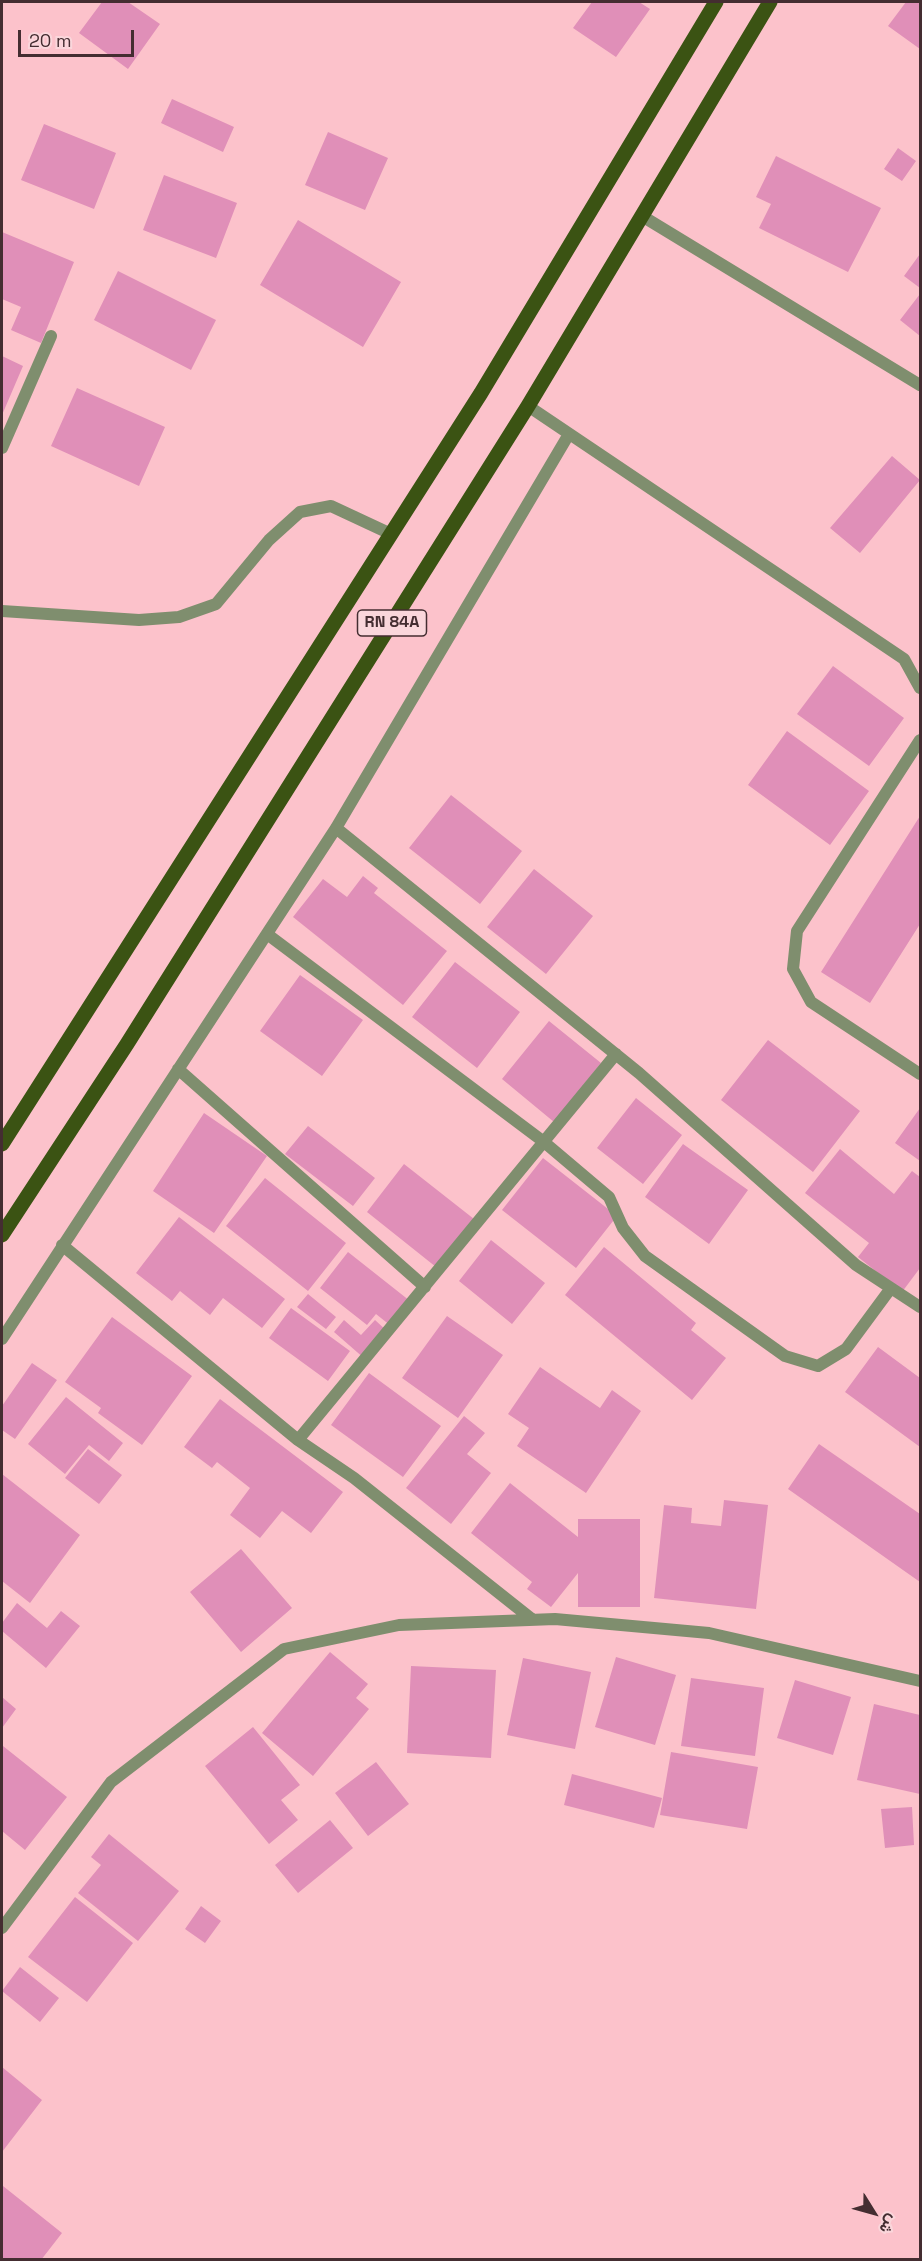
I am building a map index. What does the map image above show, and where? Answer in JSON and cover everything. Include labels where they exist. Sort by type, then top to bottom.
[{"type":"main road","name":"RN 84A","points":[[2,1144],[487,383],[716,2]]},
{"type":"main road","name":"RN 84A","points":[[2,1235],[127,1044],[528,406],[770,2]]},
{"type":"street","points":[[642,216],[921,385]]},
{"type":"street","points":[[2,448],[51,336]]},
{"type":"street","points":[[528,406],[904,659],[921,688]]},
{"type":"street","points":[[2,1339],[336,828],[569,434]]},
{"type":"street","points":[[3,608],[139,620],[179,617],[216,604],[269,540],[300,512],[331,506],[391,534]]},
{"type":"street","points":[[921,740],[796,930],[793,969],[811,1002],[921,1074]]},
{"type":"street","points":[[336,828],[615,1054],[856,1266],[921,1307]]},
{"type":"street","points":[[267,934],[544,1142],[609,1197],[623,1228],[645,1256],[784,1356],[819,1366],[846,1350],[891,1288]]},
{"type":"street","points":[[298,1440],[615,1054]]},
{"type":"street","points":[[178,1069],[425,1287]]},
{"type":"street","points":[[62,1245],[298,1440],[354,1478],[533,1620]]},
{"type":"street","points":[[2,1928],[111,1782],[284,1649],[399,1625],[555,1619],[709,1633],[921,1681]]},
{"type":"building","points":[[102,2],[128,2],[160,24],[128,69],[79,33]]},
{"type":"building","points":[[592,2],[639,2],[650,9],[616,57],[573,28]]},
{"type":"building","points":[[906,2],[920,2],[920,49],[888,26]]},
{"type":"building","points":[[172,99],[234,127],[223,152],[161,123]]},
{"type":"building","points":[[44,124],[116,153],[94,209],[21,180]]},
{"type":"building","points":[[328,132],[388,158],[365,210],[305,185]]},
{"type":"building","points":[[898,148],[916,161],[902,181],[884,169]]},
{"type":"building","points":[[776,156],[881,208],[848,272],[759,228],[771,204],[756,197]]},
{"type":"building","points":[[164,175],[237,203],[216,258],[143,230]]},
{"type":"building","points":[[298,220],[401,282],[363,347],[260,285]]},
{"type":"building","points":[[2,232],[74,262],[41,343],[11,330],[21,307],[2,299]]},
{"type":"building","points":[[920,254],[920,288],[904,276]]},
{"type":"building","points":[[118,271],[216,320],[191,370],[94,320]]},
{"type":"building","points":[[920,294],[920,336],[900,320]]},
{"type":"building","points":[[2,356],[23,366],[2,415]]},
{"type":"building","points":[[77,388],[165,427],[139,486],[51,446]]},
{"type":"building","points":[[892,456],[920,480],[860,553],[830,528]]},
{"type":"building","points":[[833,666],[904,718],[869,766],[797,714]]},
{"type":"building","points":[[787,731],[869,791],[830,845],[748,785]]},
{"type":"building","points":[[451,795],[522,851],[480,904],[409,848]]},
{"type":"building","points":[[920,816],[920,924],[870,1003],[821,972]]},
{"type":"building","points":[[534,869],[593,916],[546,974],[487,927]]},
{"type":"building","points":[[363,876],[378,888],[374,893],[447,951],[403,1005],[293,917],[323,879],[347,897]]},
{"type":"building","points":[[455,962],[520,1012],[477,1068],[412,1017]]},
{"type":"building","points":[[300,975],[363,1020],[322,1076],[260,1031]]},
{"type":"building","points":[[549,1021],[601,1063],[554,1122],[502,1079]]},
{"type":"building","points":[[768,1040],[860,1111],[813,1172],[721,1100]]},
{"type":"building","points":[[636,1098],[682,1135],[643,1184],[597,1148]]},
{"type":"building","points":[[920,1108],[920,1161],[895,1143]]},
{"type":"building","points":[[204,1113],[267,1156],[214,1233],[153,1191]]},
{"type":"building","points":[[308,1126],[375,1178],[353,1206],[285,1154]]},
{"type":"building","points":[[683,1144],[748,1190],[709,1244],[645,1197]]},
{"type":"building","points":[[840,1149],[894,1194],[912,1171],[920,1177],[920,1268],[902,1292],[858,1257],[869,1243],[805,1193]]},
{"type":"building","points":[[543,1158],[617,1216],[576,1268],[502,1210]]},
{"type":"building","points":[[404,1164],[474,1219],[436,1267],[367,1212]]},
{"type":"building","points":[[265,1178],[346,1243],[308,1291],[226,1226]]},
{"type":"building","points":[[179,1217],[285,1299],[262,1328],[223,1298],[210,1315],[180,1291],[172,1301],[136,1273]]},
{"type":"building","points":[[491,1240],[545,1283],[512,1324],[459,1281]]},
{"type":"building","points":[[604,1247],[696,1323],[691,1330],[726,1358],[692,1400],[565,1295]]},
{"type":"building","points":[[348,1252],[410,1301],[391,1326],[376,1314],[367,1325],[320,1288]]},
{"type":"building","points":[[308,1294],[336,1317],[326,1329],[297,1307]]},
{"type":"building","points":[[291,1308],[350,1351],[328,1381],[269,1338]]},
{"type":"building","points":[[447,1316],[503,1355],[458,1418],[402,1378]]},
{"type":"building","points":[[112,1317],[192,1376],[142,1445],[98,1413],[101,1408],[65,1382]]},
{"type":"building","points":[[344,1320],[361,1335],[375,1320],[388,1332],[365,1359],[334,1332]]},
{"type":"building","points":[[878,1347],[920,1378],[920,1447],[845,1392]]},
{"type":"building","points":[[32,1363],[57,1380],[15,1439],[2,1430],[2,1406]]},
{"type":"building","points":[[540,1367],[600,1408],[612,1390],[641,1411],[586,1493],[517,1446],[529,1428],[508,1414]]},
{"type":"building","points":[[369,1373],[441,1426],[403,1477],[331,1425]]},
{"type":"building","points":[[66,1397],[123,1443],[109,1461],[89,1445],[65,1474],[28,1444]]},
{"type":"building","points":[[220,1399],[343,1492],[311,1533],[282,1511],[260,1538],[230,1515],[250,1488],[217,1462],[212,1468],[184,1447]]},
{"type":"building","points":[[464,1416],[485,1433],[467,1454],[491,1473],[451,1524],[406,1488]]},
{"type":"building","points":[[819,1444],[920,1514],[920,1582],[788,1489]]},
{"type":"building","points":[[88,1449],[122,1475],[99,1504],[65,1478]]},
{"type":"building","points":[[2,1474],[80,1535],[30,1603],[2,1581]]},
{"type":"building","points":[[510,1483],[578,1537],[578,1519],[640,1519],[640,1607],[578,1607],[578,1573],[551,1607],[527,1589],[532,1582],[471,1533]]},
{"type":"building","points":[[724,1500],[768,1505],[756,1609],[654,1598],[664,1505],[692,1508],[691,1523],[721,1526]]},
{"type":"building","points":[[241,1549],[292,1608],[241,1652],[190,1592]]},
{"type":"building","points":[[17,1603],[47,1628],[61,1611],[80,1626],[46,1668],[2,1631],[2,1623]]},
{"type":"building","points":[[330,1652],[368,1684],[356,1698],[369,1709],[313,1776],[262,1733]]},
{"type":"building","points":[[616,1657],[676,1675],[655,1745],[595,1727]]},
{"type":"building","points":[[523,1658],[591,1672],[575,1749],[507,1735]]},
{"type":"building","points":[[411,1666],[496,1670],[491,1758],[407,1753]]},
{"type":"building","points":[[691,1678],[764,1688],[755,1756],[681,1746]]},
{"type":"building","points":[[795,1680],[851,1697],[833,1755],[777,1738]]},
{"type":"building","points":[[2,1697],[16,1709],[2,1728]]},
{"type":"building","points":[[874,1704],[920,1715],[920,1794],[857,1780]]},
{"type":"building","points":[[253,1727],[300,1785],[281,1800],[298,1820],[269,1844],[205,1766]]},
{"type":"building","points":[[3,1746],[67,1797],[25,1850],[2,1831]]},
{"type":"building","points":[[671,1752],[758,1767],[747,1829],[660,1815]]},
{"type":"building","points":[[376,1762],[409,1804],[368,1836],[335,1793]]},
{"type":"building","points":[[572,1774],[662,1798],[654,1828],[564,1805]]},
{"type":"building","points":[[912,1807],[914,1845],[885,1848],[881,1809]]},
{"type":"building","points":[[330,1820],[353,1848],[298,1893],[275,1865]]},
{"type":"building","points":[[109,1834],[179,1891],[138,1941],[78,1893],[101,1865],[91,1857]]},
{"type":"building","points":[[75,1897],[133,1943],[87,2002],[28,1957]]},
{"type":"building","points":[[201,1906],[221,1921],[205,1943],[185,1929]]},
{"type":"building","points":[[20,1967],[59,1998],[40,2022],[2,1991]]},
{"type":"building","points":[[2,2067],[42,2100],[2,2152]]},
{"type":"building","points":[[3,2186],[62,2233],[41,2260],[2,2260]]}]
